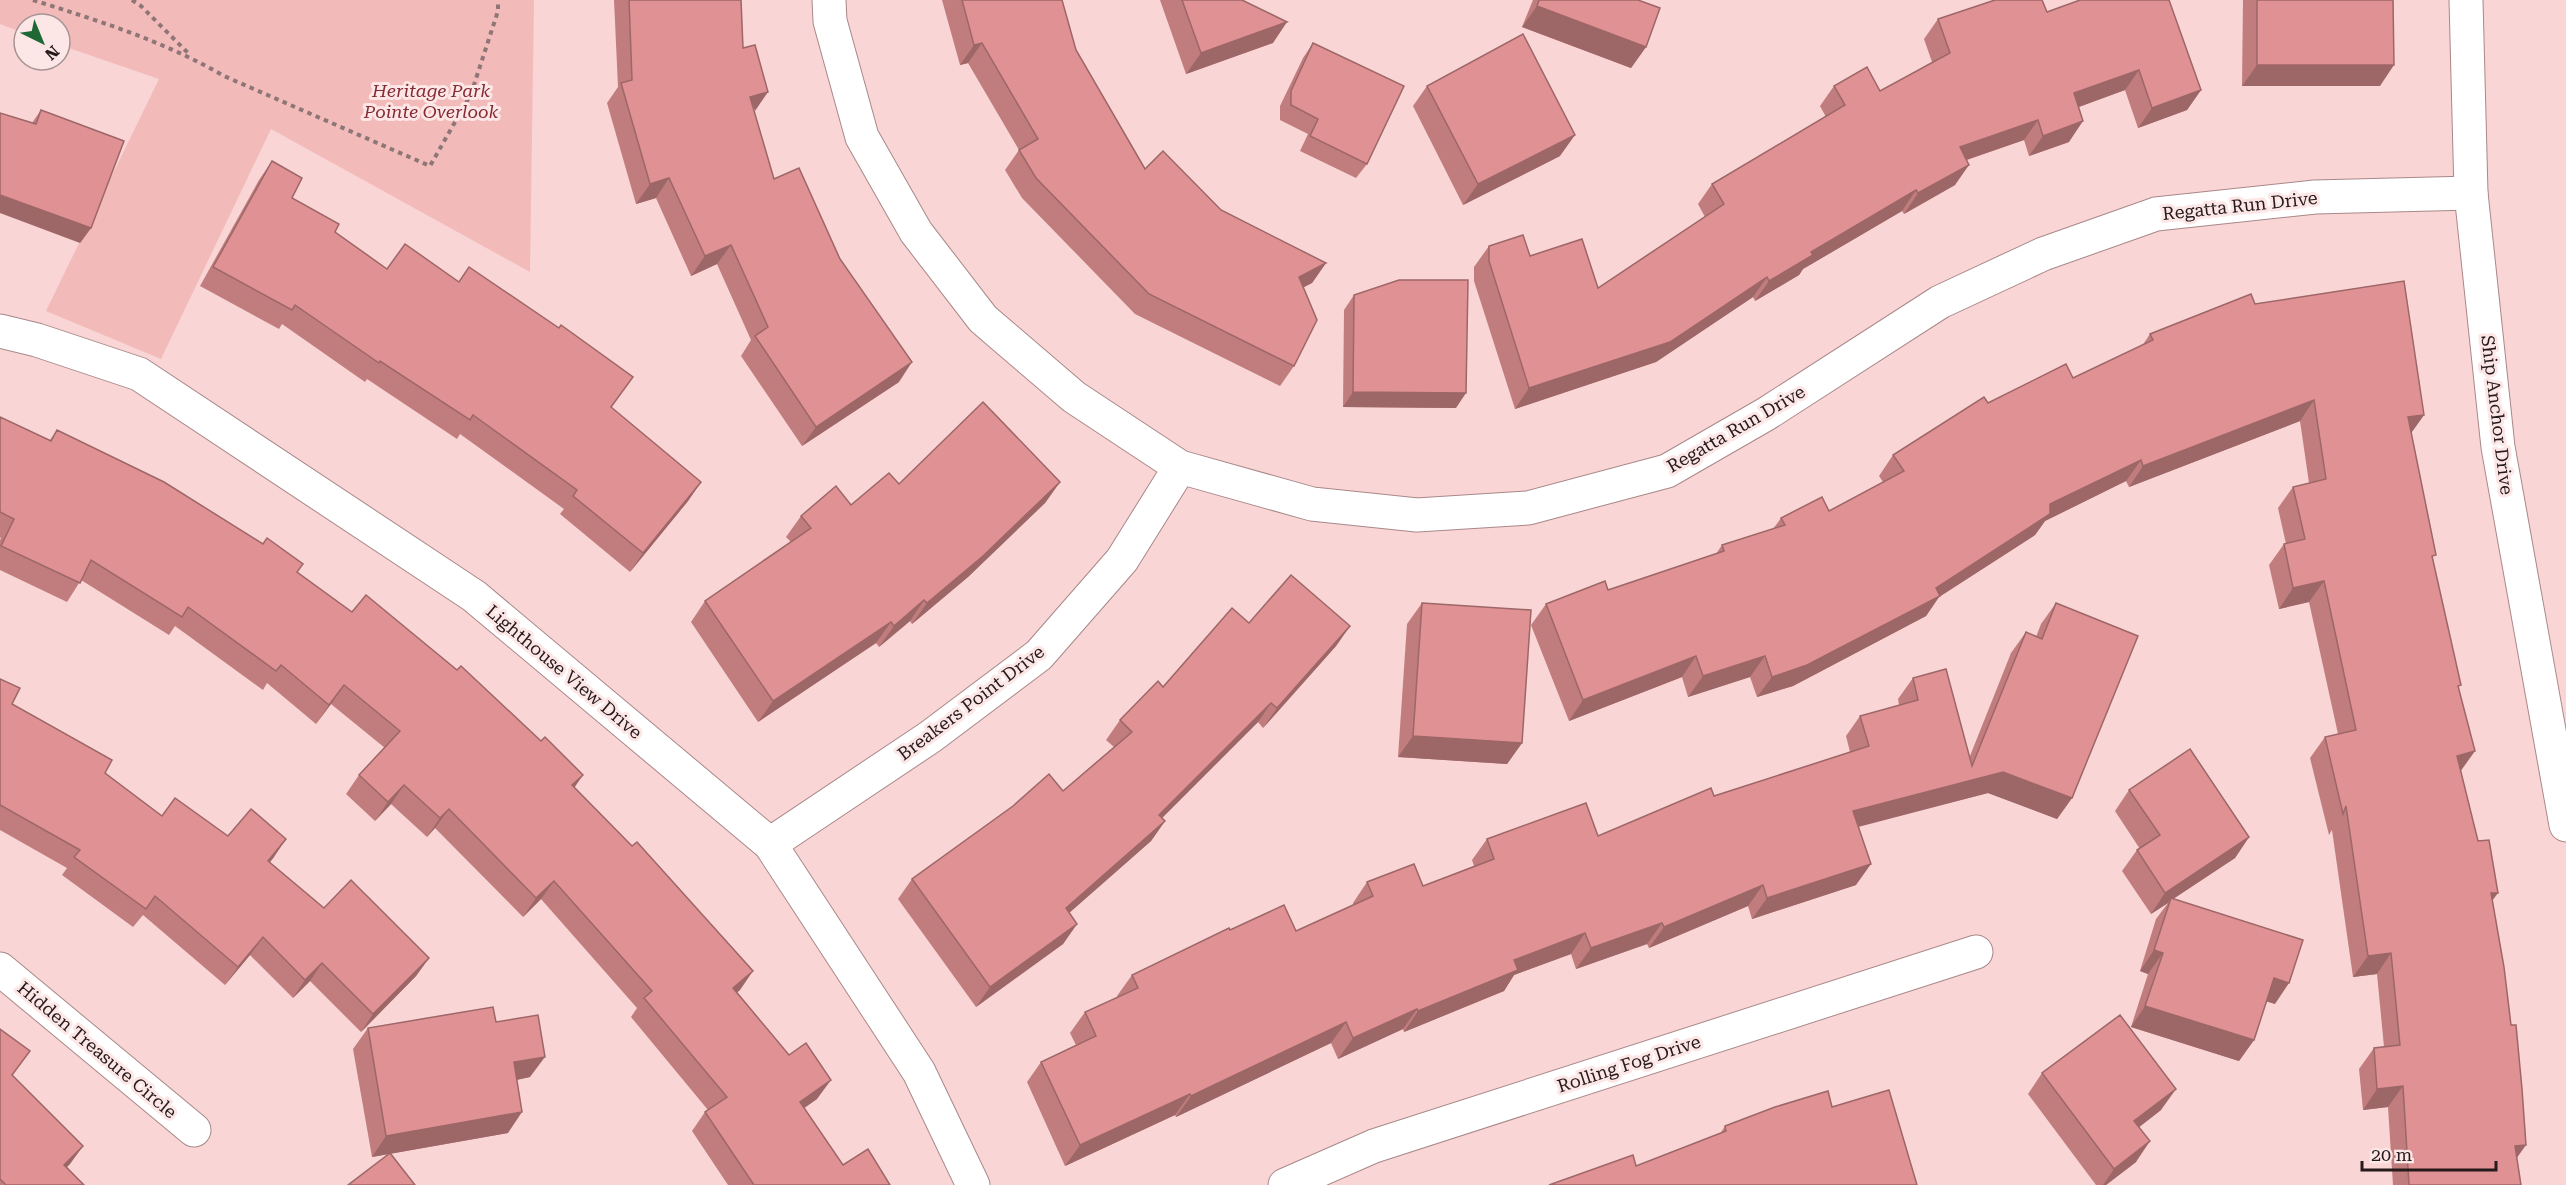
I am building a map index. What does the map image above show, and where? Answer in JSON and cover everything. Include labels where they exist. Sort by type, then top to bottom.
[{"type":"street","name":"Regatta Run Drive","points":[[828,0],[830,21],[862,137],[916,232],[983,319],[1074,397],[1180,467],[1312,504],[1418,515],[1528,508],[1667,471],[1766,414],[1940,302],[2043,254],[2156,214],[2315,197],[2471,193]]},
{"type":"street","name":"Ship Anchor Drive","points":[[2466,0],[2471,193],[2498,447],[2566,825]]},
{"type":"street","name":"Lighthouse View Drive","points":[[0,331],[37,340],[139,374],[474,596],[770,844],[919,1072],[973,1185]]},
{"type":"street","name":"Breakers Point Drive","points":[[770,844],[930,737],[1039,655],[1122,560],[1180,467]]},
{"type":"street","name":"Rolling Fog Drive","points":[[1285,1185],[1374,1146],[1976,952]]},
{"type":"street","name":"Hidden Treasure Circle","points":[[0,969],[194,1130]]},
{"type":"path","points":[[33,0],[127,30],[192,57],[224,75],[430,166],[471,94],[498,11],[498,0]]},
{"type":"path","points":[[132,0],[141,6],[192,57]]},
{"type":"green space","name":"Heritage Park Pointe Overlook","points":[[0,0],[534,0],[530,272],[271,129],[161,359],[46,311],[159,79],[72,49],[72,12],[12,12],[12,28],[0,24]]},
{"type":"building","points":[[629,0],[741,0],[743,48],[755,45],[768,92],[750,97],[774,179],[799,168],[840,259],[912,362],[816,427],[755,336],[768,327],[731,245],[705,256],[669,178],[650,184],[621,83],[632,80]]},
{"type":"building","points":[[962,0],[1062,0],[1076,50],[1145,169],[1163,151],[1221,210],[1326,263],[1299,277],[1317,320],[1294,366],[1149,294],[1036,178],[1019,150],[1038,139],[982,43],[974,45]]},
{"type":"building","points":[[1182,0],[1242,0],[1287,22],[1201,53]]},
{"type":"building","points":[[1539,0],[1638,0],[1660,8],[1646,47],[1537,6]]},
{"type":"building","points":[[1995,0],[2042,0],[2047,12],[2080,0],[2169,0],[2201,90],[2152,108],[2139,70],[2074,93],[2083,121],[2043,136],[2038,120],[1960,147],[1969,165],[1918,193],[1916,190],[1811,252],[1813,255],[1769,281],[1767,277],[1670,342],[1529,388],[1489,261],[1489,246],[1523,235],[1530,256],[1582,239],[1598,288],[1724,204],[1712,184],[1845,105],[1834,86],[1867,67],[1880,91],[1950,53],[1938,19]]},
{"type":"building","points":[[2257,0],[2393,0],[2394,65],[2257,65]]},
{"type":"building","points":[[1523,34],[1575,135],[1478,184],[1427,86]]},
{"type":"building","points":[[1313,43],[1404,86],[1367,164],[1310,136],[1318,119],[1291,105],[1291,91]]},
{"type":"building","points":[[41,110],[124,141],[91,228],[0,195],[0,113],[36,124]]},
{"type":"building","points":[[272,161],[302,178],[292,198],[339,224],[335,232],[387,269],[405,244],[459,282],[469,267],[559,328],[561,325],[633,377],[611,407],[701,482],[643,553],[573,496],[577,490],[473,415],[470,420],[380,361],[379,363],[295,305],[292,310],[213,267]]},
{"type":"building","points":[[1399,280],[1468,280],[1466,393],[1353,392],[1354,295]]},
{"type":"building","points":[[2404,281],[2424,415],[2408,417],[2436,555],[2432,556],[2461,685],[2458,686],[2475,751],[2457,756],[2478,841],[2489,840],[2498,893],[2491,893],[2511,1025],[2516,1025],[2526,1145],[2515,1146],[2521,1185],[2409,1185],[2403,1086],[2377,1089],[2374,1048],[2400,1045],[2391,953],[2368,956],[2346,806],[2343,814],[2325,737],[2356,730],[2324,581],[2293,588],[2284,544],[2305,539],[2293,487],[2326,479],[2314,400],[2143,466],[2141,460],[2050,504],[2050,514],[1936,588],[1940,596],[1807,665],[1772,677],[1765,656],[1703,676],[1696,656],[1583,700],[1546,604],[1605,581],[1608,590],[1724,551],[1722,545],[1785,525],[1781,518],[1822,497],[1829,511],[1904,471],[1893,455],[1984,397],[1988,403],[2066,364],[2073,378],[2153,340],[2150,334],[2251,294],[2255,304]]},
{"type":"building","points":[[983,402],[1060,482],[983,556],[927,603],[924,600],[894,626],[891,622],[773,701],[705,601],[811,528],[801,516],[836,486],[851,505],[889,473],[899,484]]},
{"type":"building","points":[[0,417],[51,441],[57,430],[164,482],[263,544],[267,538],[303,564],[297,572],[352,612],[366,595],[457,670],[461,666],[541,741],[545,737],[583,775],[572,785],[632,846],[637,842],[753,971],[733,988],[789,1055],[806,1043],[831,1080],[800,1102],[843,1165],[868,1149],[890,1185],[754,1185],[705,1112],[727,1097],[644,998],[652,991],[554,881],[536,898],[449,809],[440,818],[404,785],[388,802],[359,775],[400,731],[344,685],[329,705],[281,665],[276,671],[188,607],[182,617],[91,560],[80,583],[1,546],[14,519],[0,512]]},
{"type":"building","points":[[1291,575],[1350,626],[1277,708],[1271,703],[1159,815],[1165,821],[1066,908],[1077,924],[990,987],[912,879],[1013,806],[1049,774],[1063,791],[1132,732],[1120,720],[1158,681],[1163,687],[1232,608],[1249,623]]},
{"type":"building","points":[[1422,603],[1531,610],[1522,743],[1413,736]]},
{"type":"building","points":[[2056,603],[2138,636],[2072,798],[2003,772],[1853,811],[1871,864],[1767,898],[1763,885],[1664,927],[1662,923],[1591,948],[1585,933],[1514,960],[1518,970],[1418,1011],[1417,1009],[1353,1038],[1346,1022],[1191,1096],[1190,1094],[1080,1145],[1041,1062],[1096,1036],[1085,1012],[1138,988],[1132,975],[1229,928],[1230,930],[1284,905],[1296,931],[1373,896],[1367,882],[1414,864],[1423,886],[1494,859],[1487,839],[1586,803],[1598,836],[1711,788],[1714,796],[1869,746],[1860,716],[1918,700],[1913,678],[1946,669],[1972,766],[2026,632],[2042,639]]},
{"type":"building","points":[[0,679],[20,688],[12,704],[112,760],[105,773],[162,816],[175,798],[228,836],[251,809],[286,839],[268,861],[324,908],[351,880],[429,958],[373,1014],[322,963],[305,980],[263,937],[238,967],[155,896],[146,909],[74,857],[80,850],[0,805]]},
{"type":"building","points":[[2190,749],[2249,837],[2165,893],[2137,850],[2160,835],[2129,790]]},
{"type":"building","points":[[2171,898],[2303,940],[2289,983],[2274,978],[2254,1040],[2145,1006],[2163,953],[2154,950]]},
{"type":"building","points":[[493,1007],[496,1022],[538,1015],[545,1057],[514,1062],[522,1112],[386,1136],[368,1028]]},
{"type":"building","points":[[2120,1015],[2176,1089],[2134,1121],[2150,1141],[2114,1169],[2042,1073]]},
{"type":"building","points":[[0,1029],[30,1051],[12,1075],[83,1146],[64,1165],[84,1185],[6,1185],[0,1179]]},
{"type":"building","points":[[1889,1090],[1917,1185],[1549,1185],[1633,1155],[1636,1166],[1726,1131],[1725,1126],[1775,1107],[1828,1091],[1832,1107]]},
{"type":"building","points":[[390,1153],[415,1185],[348,1185]]}]
